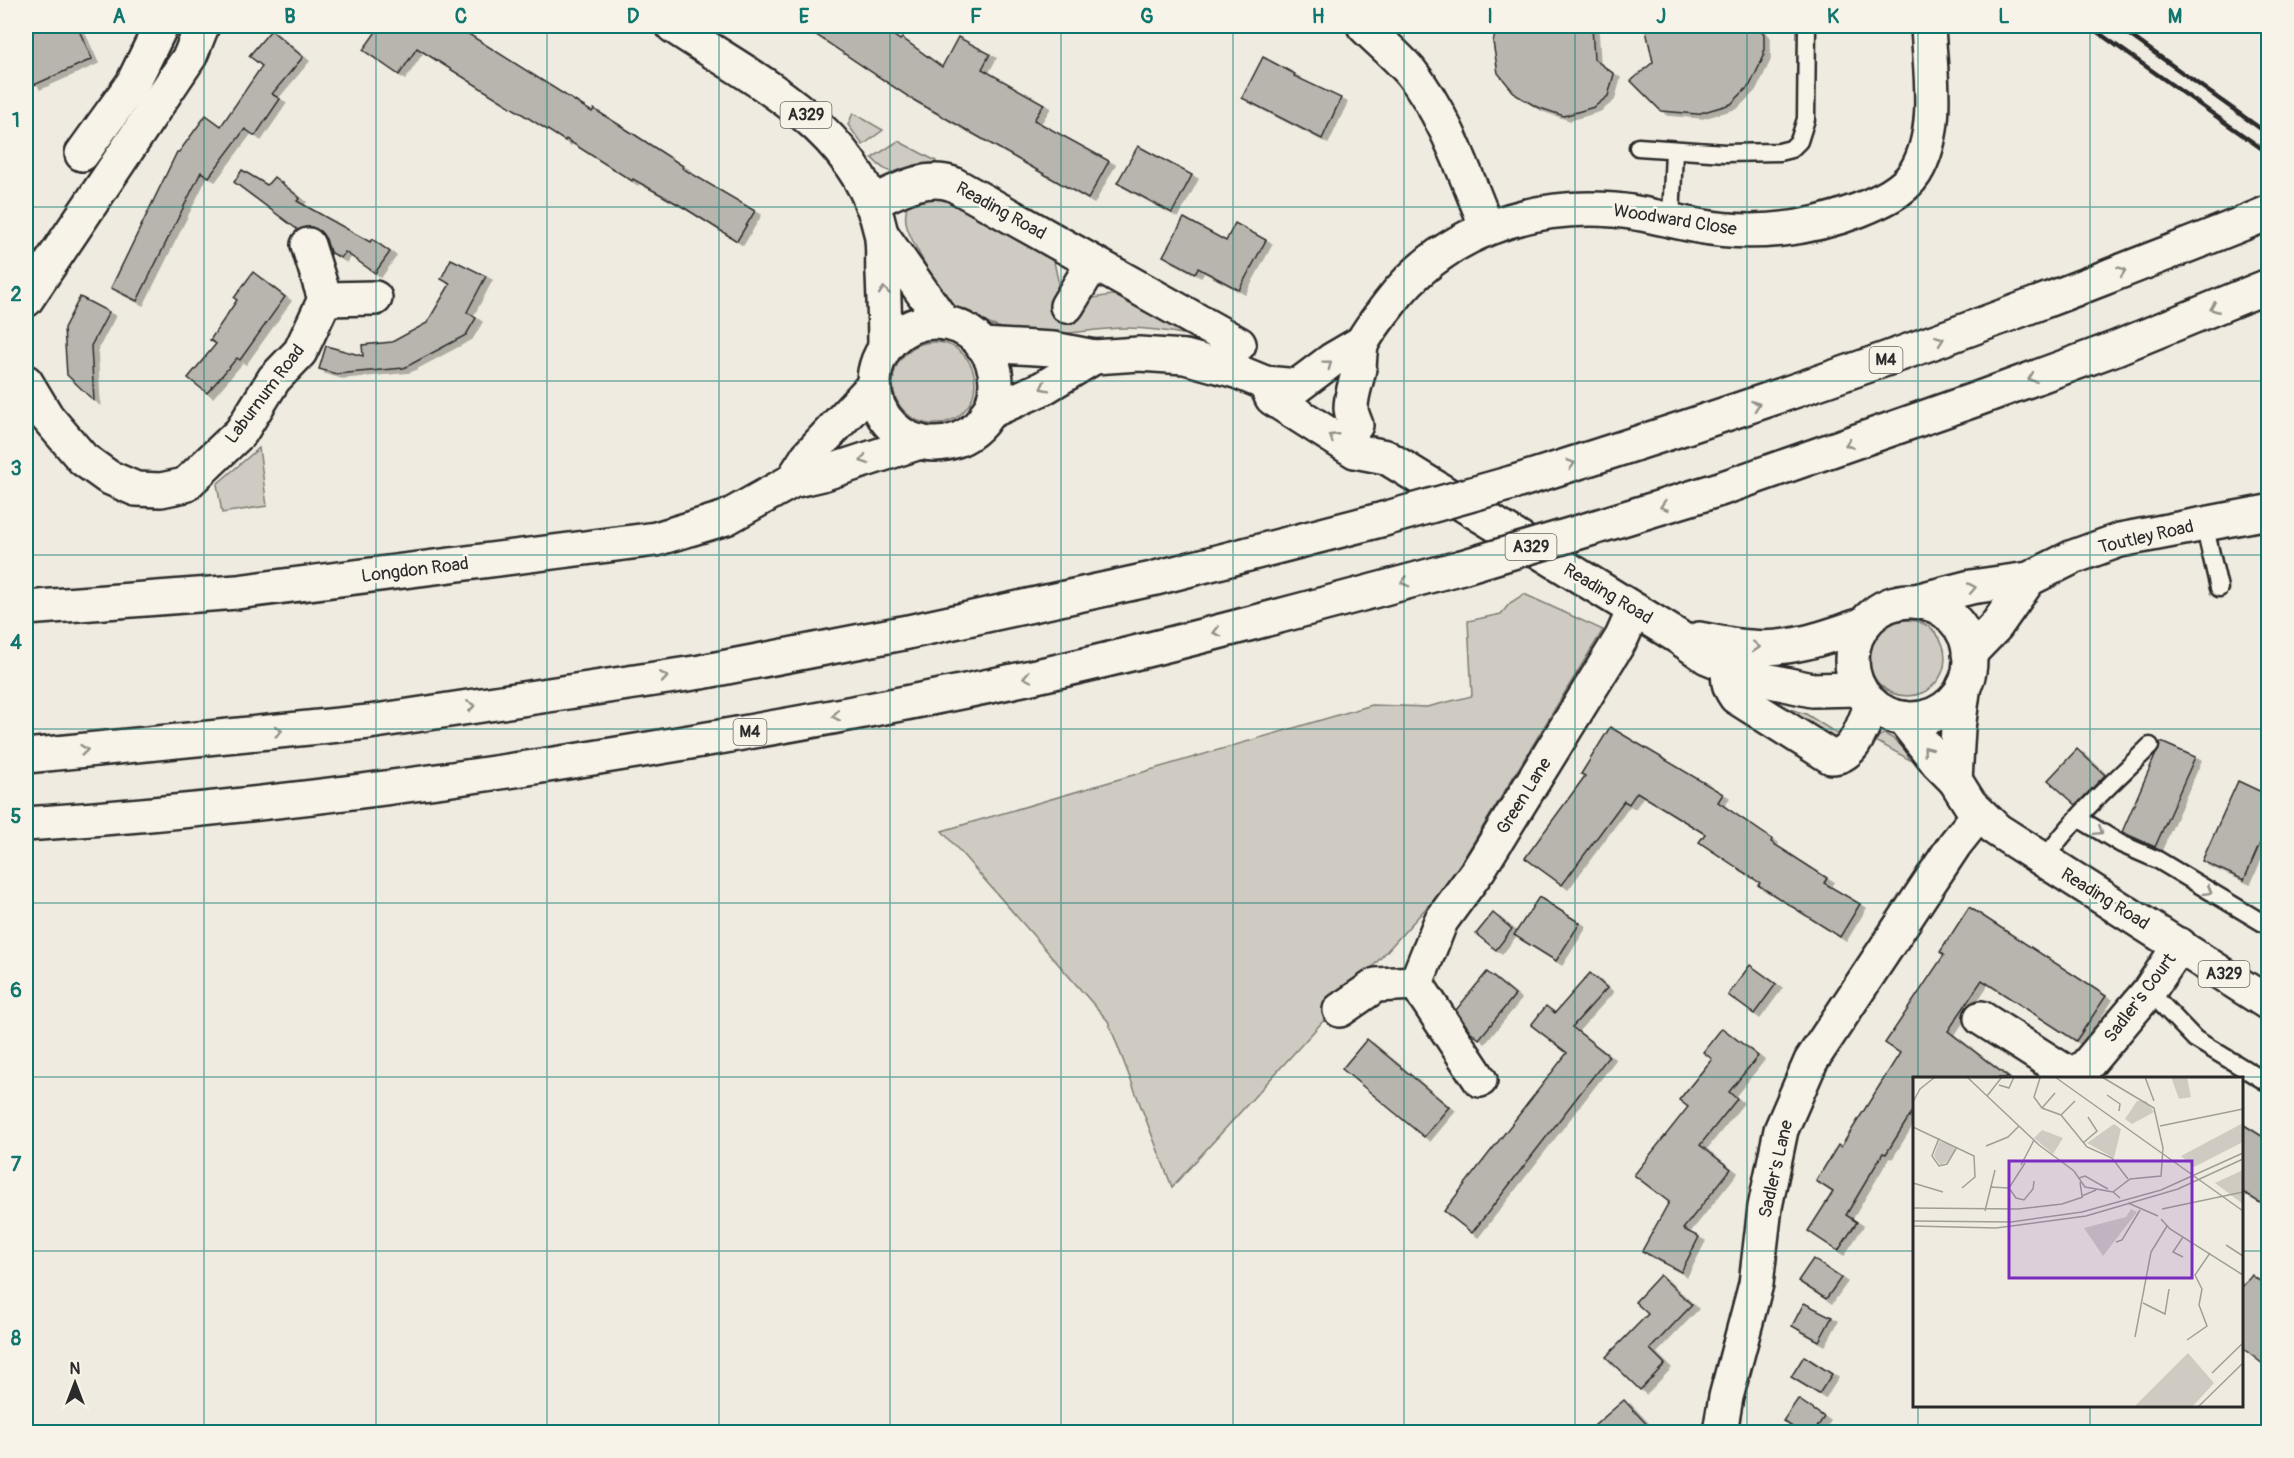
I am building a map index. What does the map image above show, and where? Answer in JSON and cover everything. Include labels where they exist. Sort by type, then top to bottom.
[{"type":"main road","points":[[82,154],[134,83],[161,26]]},
{"type":"main road","points":[[26,300],[190,56],[202,26]]},
{"type":"main road","name":"A329","points":[[673,26],[757,79],[817,124],[845,155],[872,203],[882,235],[885,348]]},
{"type":"main road","points":[[1364,26],[1410,71],[1430,102],[1446,131],[1487,227]]},
{"type":"main road","name":"Woodward Close","points":[[1280,385],[1361,344],[1396,293],[1415,274],[1457,242],[1487,227],[1510,219],[1593,208],[1748,231],[1801,227],[1827,222],[1869,206],[1905,185],[1915,173],[1922,158],[1932,106],[1928,26]]},
{"type":"main road","name":"Reading Road","points":[[872,203],[916,184],[930,180],[943,180],[1239,344]]},
{"type":"main road","name":"M4","points":[[26,756],[369,722],[701,672],[908,632],[1152,579],[1384,519],[1515,482],[1733,413],[1897,356],[2260,217]]},
{"type":"main road","name":"A329","points":[[882,235],[944,323]]},
{"type":"main road","points":[[308,245],[325,299],[375,298]]},
{"type":"main road","points":[[1067,306],[1093,263]]},
{"type":"main road","name":"M4","points":[[26,824],[114,818],[436,782],[794,725],[1084,665],[1320,606],[1462,567],[1720,489],[2116,348],[2268,286]]},
{"type":"main road","name":"Laburnum Road","points":[[26,382],[47,417],[83,459],[108,477],[136,489],[161,490],[184,485],[241,432],[274,379],[300,352],[325,299]]},
{"type":"main road","points":[[932,322],[944,323],[969,332],[982,345],[993,364],[996,378],[994,398],[981,422],[962,437],[936,444],[920,442],[907,437],[888,422],[877,402],[874,385],[876,365],[892,339],[910,327],[932,322]]},
{"type":"main road","name":"Woodward Close","points":[[1356,425],[1351,409],[1359,370],[1361,344]]},
{"type":"main road","name":"Reading Road","points":[[982,345],[1053,349],[1094,357],[1139,354],[1185,357],[1236,371],[1280,385],[1356,425],[1377,442],[1386,457]]},
{"type":"main road","name":"Reading Road","points":[[987,413],[1043,388],[1094,357]]},
{"type":"main road","name":"Longdon Road","points":[[792,481],[808,456],[874,385]]},
{"type":"main road","name":"Reading Road","points":[[1280,385],[1272,398],[1355,451],[1386,457],[1677,636],[1707,657],[1733,681],[1761,679],[1812,690],[1866,696]]},
{"type":"main road","name":"Longdon Road","points":[[26,608],[237,592],[656,539],[726,518],[792,481],[822,474],[920,442]]},
{"type":"main road","name":"Toutley Road","points":[[1916,601],[1971,587],[2029,579],[2100,546],[2268,512]]},
{"type":"main road","name":"Toutley Road","points":[[1966,669],[2029,579]]},
{"type":"main road","points":[[1955,780],[1958,728],[1966,669],[1964,635],[1952,618],[1936,606],[1916,601],[1887,606],[1870,616],[1864,624],[1855,639],[1851,656],[1853,673],[1866,696],[1881,711],[1903,718],[1918,718],[1945,708],[1956,698],[1966,669]]},
{"type":"main road","name":"Green Lane","points":[[1416,983],[1441,921],[1479,869],[1622,637],[1634,610]]},
{"type":"main road","name":"Reading Road","points":[[1677,636],[1751,647],[1776,647],[1811,642],[1864,624]]},
{"type":"main road","points":[[1733,681],[1830,757],[1838,757],[1851,748],[1866,696]]},
{"type":"main road","name":"Reading Road","points":[[1903,718],[1938,763],[1955,780],[1970,804],[1997,830],[2268,1002]]},
{"type":"main road","name":"Sadler's Lane","points":[[1720,1432],[1726,1397],[1756,1284],[1765,1207],[1781,1130],[1811,1061],[1954,844],[1979,814]]},
{"type":"main road","name":"Sadler's Court","points":[[2077,1077],[2149,991],[2180,945]]},
{"type":"main road","points":[[1340,1010],[1376,985],[1416,983],[1480,1080]]},
{"type":"main road","name":"Sadler's Court","points":[[1981,1018],[2074,1077]]},
{"type":"lane","points":[[1638,147],[1725,153],[1779,152],[1791,149],[1799,141],[1806,118],[1807,26]]},
{"type":"lane","points":[[1671,220],[1674,151]]},
{"type":"lane","points":[[2204,524],[2219,588]]},
{"type":"lane","points":[[2043,861],[2058,839],[2150,746]]},
{"type":"lane","points":[[2078,818],[2121,844],[2158,861],[2268,926]]},
{"type":"lane","points":[[2149,991],[2195,1039],[2268,1083]]},
{"type":"shaded area","points":[[853,113],[883,130],[863,145],[848,125]]},
{"type":"shaded area","points":[[898,141],[936,161],[935,168],[901,174],[893,173],[872,158]]},
{"type":"shaded area","points":[[943,189],[1040,248],[1054,262],[1058,293],[1087,299],[1118,294],[1230,336],[1256,349],[1255,355],[1223,344],[1158,330],[1115,328],[1048,335],[1009,330],[971,316],[950,301],[937,285],[907,228],[906,208],[909,200]]},
{"type":"shaded area","points":[[934,342],[950,345],[963,354],[972,367],[975,383],[972,399],[963,412],[950,421],[934,424],[918,421],[905,412],[896,399],[893,383],[896,367],[905,354],[918,345]]},
{"type":"shaded area","points":[[259,448],[267,506],[222,513],[217,484]]},
{"type":"shaded area","points":[[1524,594],[1603,630],[1448,884],[1172,1187],[1108,1021],[942,831],[1372,705],[1427,707],[1472,696],[1468,621],[1501,614],[1510,603]]},
{"type":"shaded area","points":[[1907,620],[1921,623],[1934,631],[1942,644],[1945,658],[1942,672],[1934,685],[1921,693],[1907,696],[1893,693],[1880,685],[1872,672],[1869,658],[1872,644],[1880,631],[1893,623]]},
{"type":"shaded area","points":[[1759,699],[1806,714],[1841,736],[1836,740],[1827,740]]},
{"type":"shaded area","points":[[1883,734],[1899,744],[1910,760],[1874,740]]},
{"type":"building","points":[[45,26],[77,26],[92,59],[34,85],[26,65],[26,34]]},
{"type":"building","points":[[380,26],[456,26],[592,112],[594,109],[683,166],[682,168],[755,211],[737,241],[683,207],[633,179],[632,181],[566,139],[565,141],[417,48],[399,75],[363,50]]},
{"type":"building","points":[[803,26],[880,26],[900,40],[902,38],[942,67],[958,37],[990,54],[982,69],[1044,104],[1034,120],[1109,161],[1088,199],[912,99]]},
{"type":"building","points":[[1497,26],[1592,26],[1594,59],[1614,74],[1608,96],[1594,107],[1564,116],[1537,107],[1516,95],[1498,73],[1493,42]]},
{"type":"building","points":[[1645,26],[1758,26],[1764,34],[1764,56],[1750,85],[1731,104],[1697,114],[1661,111],[1631,81],[1653,62]]},
{"type":"building","points":[[271,30],[303,57],[272,94],[280,99],[255,136],[245,129],[209,177],[201,172],[137,301],[111,288],[177,152],[206,115],[221,126],[262,66],[249,56]]},
{"type":"building","points":[[1263,57],[1295,74],[1294,76],[1341,98],[1322,139],[1242,98]]},
{"type":"building","points":[[1138,146],[1192,175],[1172,213],[1117,183]]},
{"type":"building","points":[[242,170],[267,185],[274,177],[300,198],[297,201],[370,242],[372,239],[390,252],[375,273],[345,252],[341,258],[330,252],[326,239],[320,231],[311,227],[298,230],[234,182]]},
{"type":"building","points":[[1184,218],[1226,241],[1235,223],[1266,240],[1239,290],[1198,268],[1195,273],[1163,256]]},
{"type":"building","points":[[451,259],[486,276],[467,312],[476,318],[466,335],[404,368],[336,374],[319,369],[326,346],[363,356],[362,345],[392,342],[427,323],[450,284],[441,279]]},
{"type":"building","points":[[253,272],[285,297],[240,360],[237,358],[207,393],[188,378],[216,344],[210,340],[237,300],[234,298]]},
{"type":"building","points":[[80,297],[109,312],[91,346],[94,401],[67,375],[64,328]]},
{"type":"building","points":[[1610,727],[1723,794],[1718,802],[1772,839],[1771,842],[1827,878],[1824,883],[1860,904],[1840,937],[1758,885],[1760,883],[1699,842],[1705,834],[1637,792],[1629,804],[1624,801],[1562,885],[1525,858],[1585,776],[1581,774]]},
{"type":"building","points":[[2161,742],[2195,757],[2155,847],[2122,832]]},
{"type":"building","points":[[2077,749],[2105,775],[2076,805],[2048,780]]},
{"type":"building","points":[[2238,781],[2268,795],[2268,825],[2244,880],[2202,861]]},
{"type":"building","points":[[1539,897],[1580,923],[1556,961],[1514,935]]},
{"type":"building","points":[[1969,907],[2106,996],[2076,1041],[1982,980],[1948,1031],[2008,1077],[1913,1077],[1913,1111],[1886,1154],[1883,1153],[1846,1215],[1857,1222],[1838,1251],[1808,1231],[1833,1192],[1816,1181],[1838,1145],[1841,1147],[1900,1053],[1885,1043],[1944,955],[1940,952]]},
{"type":"building","points":[[1493,913],[1512,929],[1496,950],[1476,934]]},
{"type":"building","points":[[1750,965],[1776,984],[1754,1014],[1728,995]]},
{"type":"building","points":[[1487,972],[1515,995],[1479,1039],[1470,1031],[1456,1010]]},
{"type":"building","points":[[1590,973],[1607,988],[1572,1027],[1609,1056],[1472,1233],[1444,1211],[1567,1053],[1531,1025],[1546,1006],[1555,1013]]},
{"type":"building","points":[[1722,1028],[1758,1056],[1729,1092],[1737,1099],[1700,1145],[1731,1169],[1683,1229],[1699,1237],[1681,1272],[1642,1251],[1669,1202],[1634,1175],[1688,1107],[1679,1100],[1712,1059],[1703,1052]]},
{"type":"building","points":[[1367,1039],[1449,1107],[1424,1137],[1342,1069]]},
{"type":"building","points":[[2243,1124],[2268,1140],[2268,1208],[2243,1192]]},
{"type":"building","points":[[1813,1259],[1841,1278],[1826,1299],[1798,1281]]},
{"type":"building","points":[[1660,1275],[1692,1305],[1650,1349],[1665,1364],[1640,1390],[1606,1357],[1648,1314],[1635,1302]]},
{"type":"building","points":[[2252,1275],[2268,1288],[2268,1368],[2243,1349],[2243,1286]]},
{"type":"building","points":[[1804,1303],[1832,1317],[1819,1341],[1792,1326]]},
{"type":"building","points":[[1804,1356],[1832,1374],[1819,1394],[1791,1377]]},
{"type":"building","points":[[1798,1399],[1824,1417],[1814,1432],[1800,1432],[1783,1421]]},
{"type":"building","points":[[1624,1400],[1654,1432],[1587,1432]]},
{"type":"railway","points":[[2089,26],[2268,153]]},
{"type":"railway","points":[[2117,26],[2268,134]]}]
